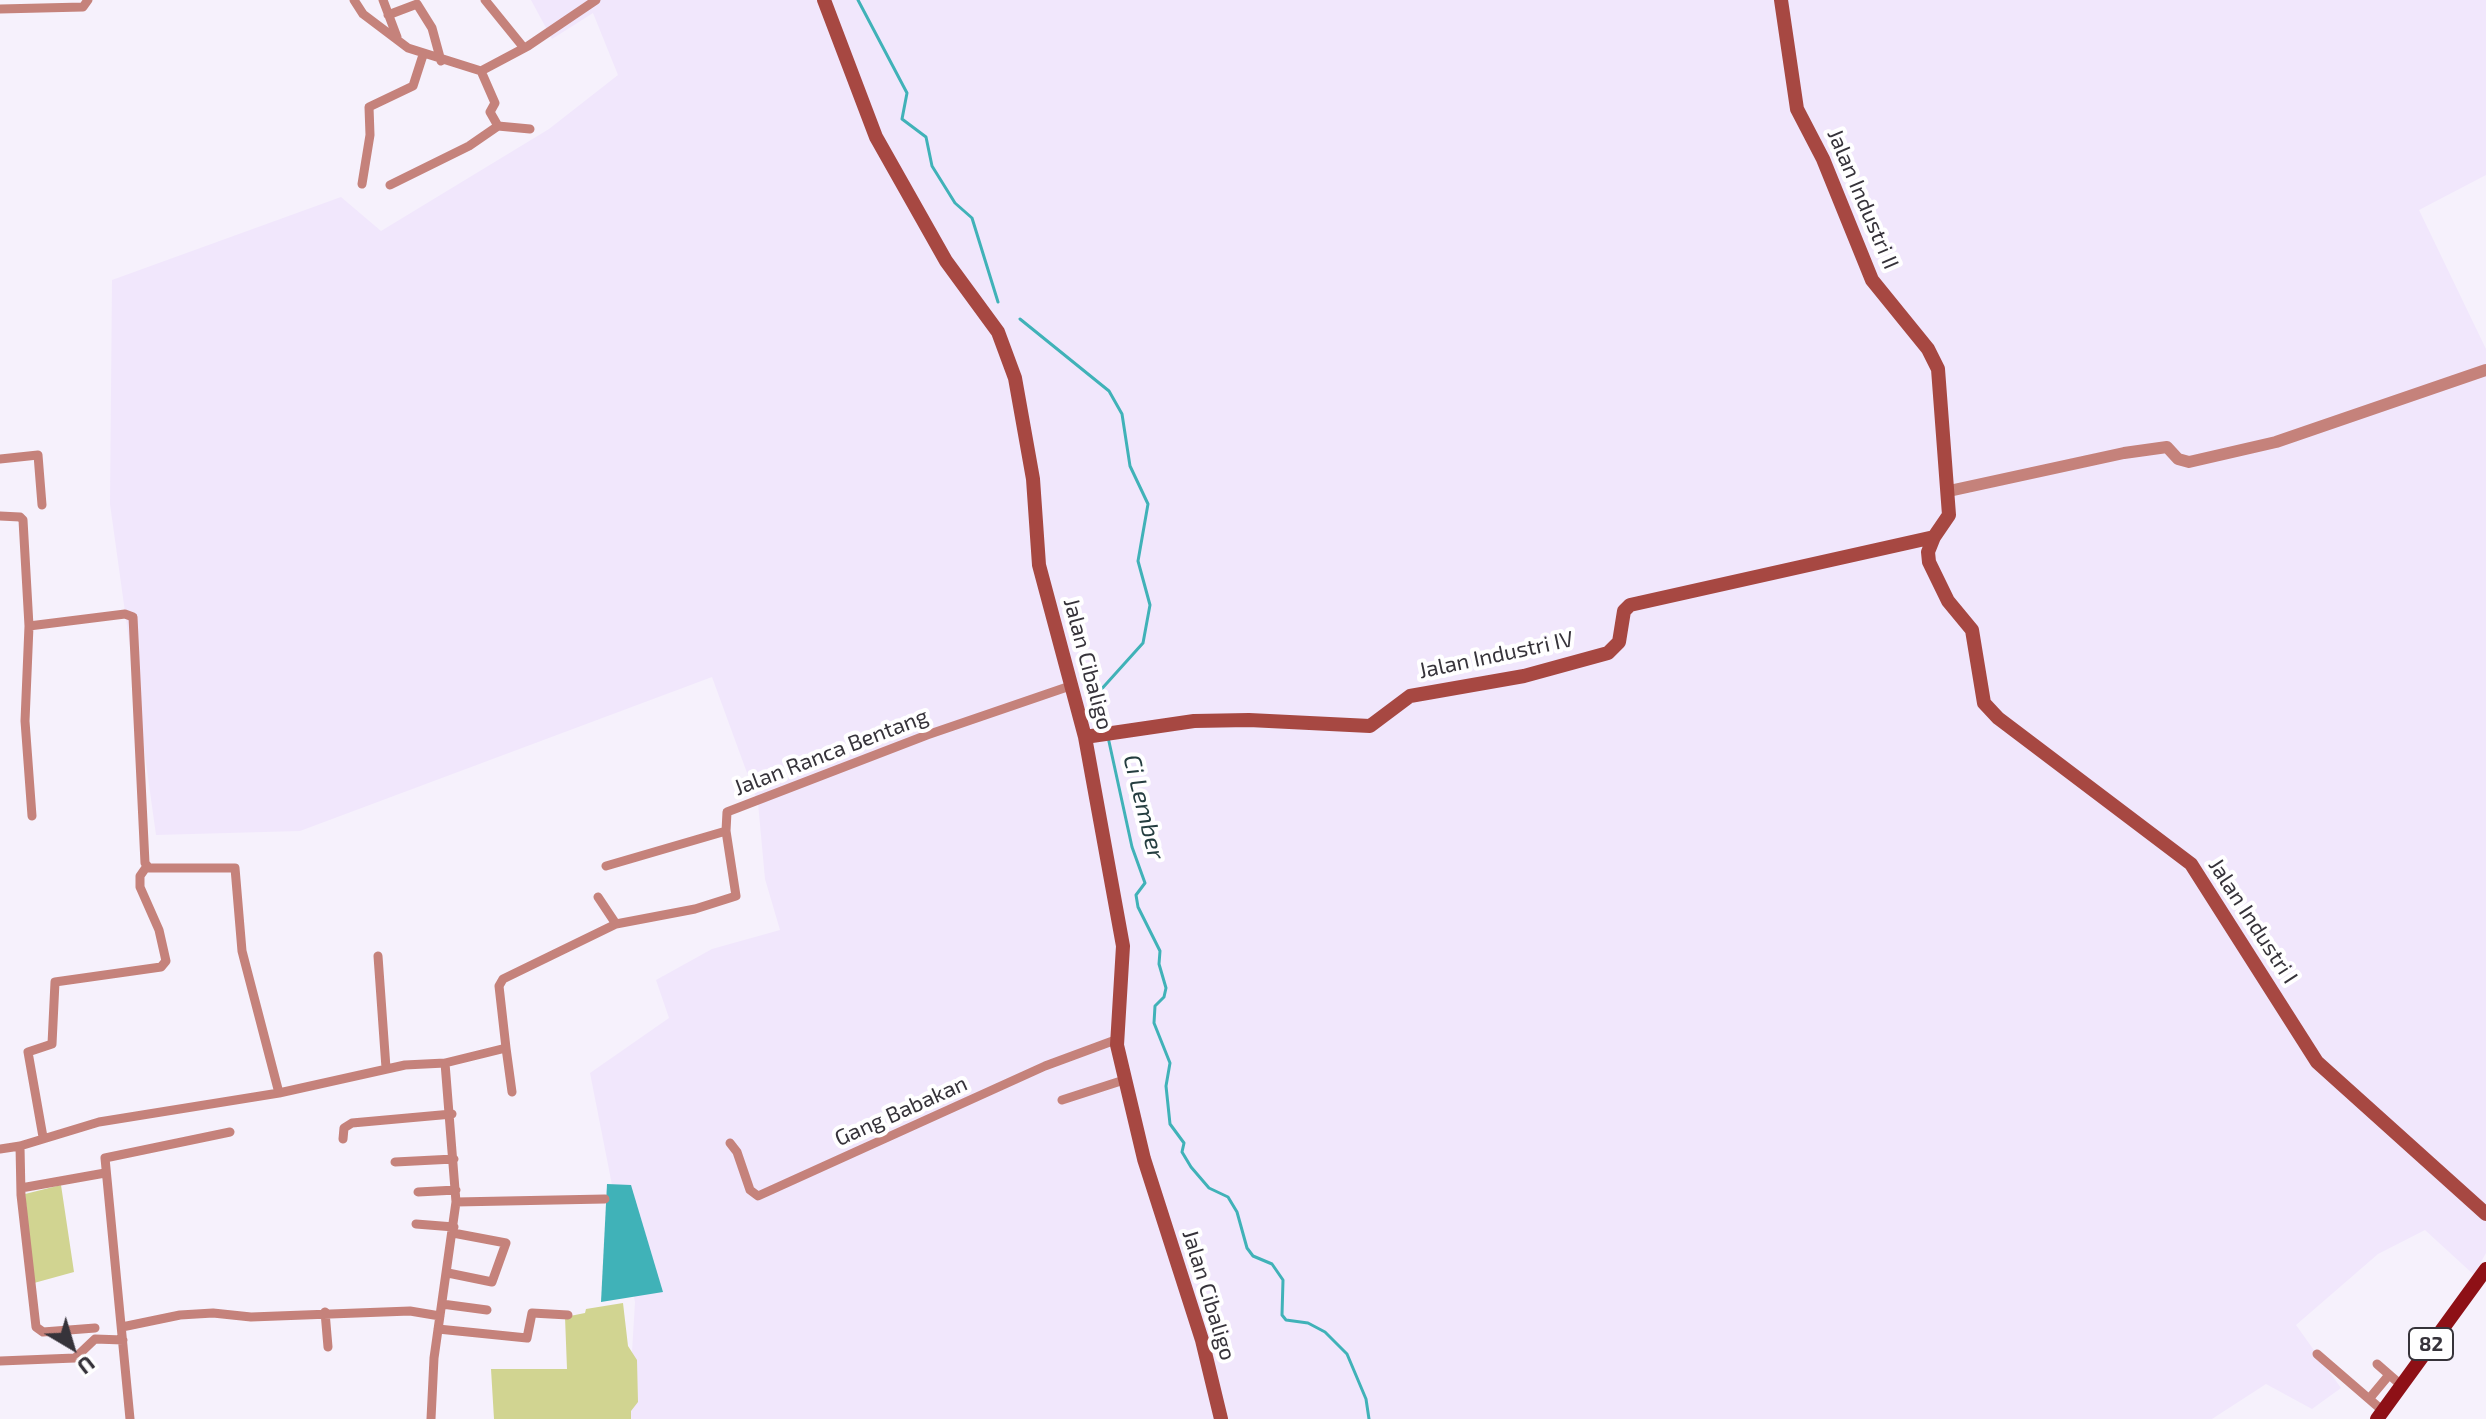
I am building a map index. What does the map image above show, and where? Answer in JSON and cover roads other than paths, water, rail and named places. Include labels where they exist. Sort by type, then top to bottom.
[{"type":"main road","name":"Jalan Cibaligo","points":[[824,0],[882,150],[946,261],[998,332],[1015,378],[1033,479],[1039,565],[1085,737],[1123,946],[1118,1039],[1124,1080],[1159,1210],[1202,1340],[1221,1419]]},
{"type":"main road","name":"Jalan Industri II","points":[[1781,0],[1797,109],[1823,159],[1872,280],[1928,349],[1938,369],[1949,515],[1934,537]]},
{"type":"main road","name":"Jalan Industri IV","points":[[1085,737],[1194,721],[1249,720],[1370,726],[1410,696],[1524,676],[1608,653],[1619,642],[1624,611],[1630,605],[1934,537]]},
{"type":"main road","name":"Jalan Industri I","points":[[1934,537],[1928,552],[1929,562],[1948,601],[1972,630],[1984,703],[1998,718],[2191,864],[2317,1062],[2486,1214]]},
{"type":"main road","name":"82","points":[[2380,1415],[2486,1269]]},
{"type":"street","points":[[0,9],[34,4],[83,7],[88,0]]},
{"type":"street","points":[[354,0],[370,19],[423,55],[481,71],[524,48],[596,0]]},
{"type":"street","points":[[485,0],[524,48]]},
{"type":"street","points":[[370,19],[385,8],[417,4],[432,28],[441,61]]},
{"type":"street","points":[[385,8],[399,40]]},
{"type":"street","points":[[362,184],[368,158],[369,107],[413,86],[423,55]]},
{"type":"street","points":[[481,71],[495,103],[490,112],[498,126]]},
{"type":"street","points":[[390,185],[469,146],[498,126],[530,129]]},
{"type":"street","points":[[1949,491],[2124,453],[2167,447],[2178,459],[2189,462],[2276,442],[2486,370]]},
{"type":"street","points":[[0,459],[38,455],[42,505]]},
{"type":"street","points":[[0,516],[20,517],[23,520],[29,626],[25,721],[32,816]]},
{"type":"street","points":[[29,626],[125,614],[133,617],[147,866],[140,876],[140,887],[159,930],[166,961],[161,967],[55,982],[52,1044],[28,1052],[43,1137]]},
{"type":"street","name":"Jalan Ranca Bentang","points":[[726,831],[727,812],[764,795],[1073,685]]},
{"type":"street","points":[[512,1092],[499,986],[503,979],[616,924],[695,909],[736,896],[726,831],[606,866]]},
{"type":"street","points":[[147,866],[235,868],[242,951],[279,1093]]},
{"type":"street","points":[[598,897],[616,924]]},
{"type":"street","points":[[378,956],[386,1068]]},
{"type":"street","name":"Gang Babakan","points":[[730,1143],[737,1152],[750,1190],[758,1196],[1045,1066],[1118,1039]]},
{"type":"street","points":[[0,1149],[99,1122],[279,1093],[386,1068],[445,1063],[506,1048]]},
{"type":"street","points":[[431,1419],[438,1329],[456,1202],[452,1114],[445,1063]]},
{"type":"street","points":[[1062,1100],[1124,1080]]},
{"type":"street","points":[[343,1139],[344,1128],[352,1123],[452,1114]]},
{"type":"street","points":[[130,1419],[105,1173],[107,1157],[230,1132]]},
{"type":"street","points":[[20,1146],[21,1188],[36,1327],[43,1332],[95,1328]]},
{"type":"street","points":[[395,1162],[454,1159]]},
{"type":"street","points":[[21,1188],[105,1173]]},
{"type":"street","points":[[418,1192],[456,1190]]},
{"type":"street","points":[[456,1202],[605,1199]]},
{"type":"street","points":[[416,1224],[506,1243],[492,1282],[448,1273]]},
{"type":"street","points":[[442,1304],[487,1310]]},
{"type":"street","points":[[122,1327],[180,1315],[251,1317],[410,1311],[440,1316]]},
{"type":"street","points":[[325,1312],[328,1347]]},
{"type":"street","points":[[438,1329],[527,1338],[532,1313],[568,1315]]},
{"type":"street","points":[[0,1361],[75,1358],[95,1339],[123,1340]]},
{"type":"street","points":[[2317,1354],[2369,1399],[2380,1415]]},
{"type":"street","points":[[2377,1364],[2401,1385]]},
{"type":"street","points":[[2369,1399],[2389,1375]]},
{"type":"water","points":[[607,1184],[631,1185],[663,1292],[601,1302]]},
{"type":"waterway","name":"Ci Lember","points":[[858,0],[907,93],[902,119],[926,137],[932,166],[955,203],[972,218],[998,302]]},
{"type":"waterway","name":"Ci Lember","points":[[1020,319],[1109,391],[1122,414],[1130,466],[1148,504],[1138,561],[1150,605],[1143,643],[1098,693],[1105,730]]},
{"type":"waterway","name":"Ci Lember","points":[[1108,737],[1132,847],[1145,883],[1136,895],[1138,907],[1160,951],[1159,964],[1166,988],[1164,997],[1155,1006],[1154,1023],[1170,1063],[1166,1086],[1170,1124],[1184,1143],[1182,1152],[1191,1167],[1209,1188],[1228,1197],[1237,1212],[1247,1248],[1253,1256],[1272,1264],[1283,1280],[1282,1315],[1286,1320],[1308,1323],[1325,1332],[1347,1354],[1366,1399],[1369,1419]]}]
